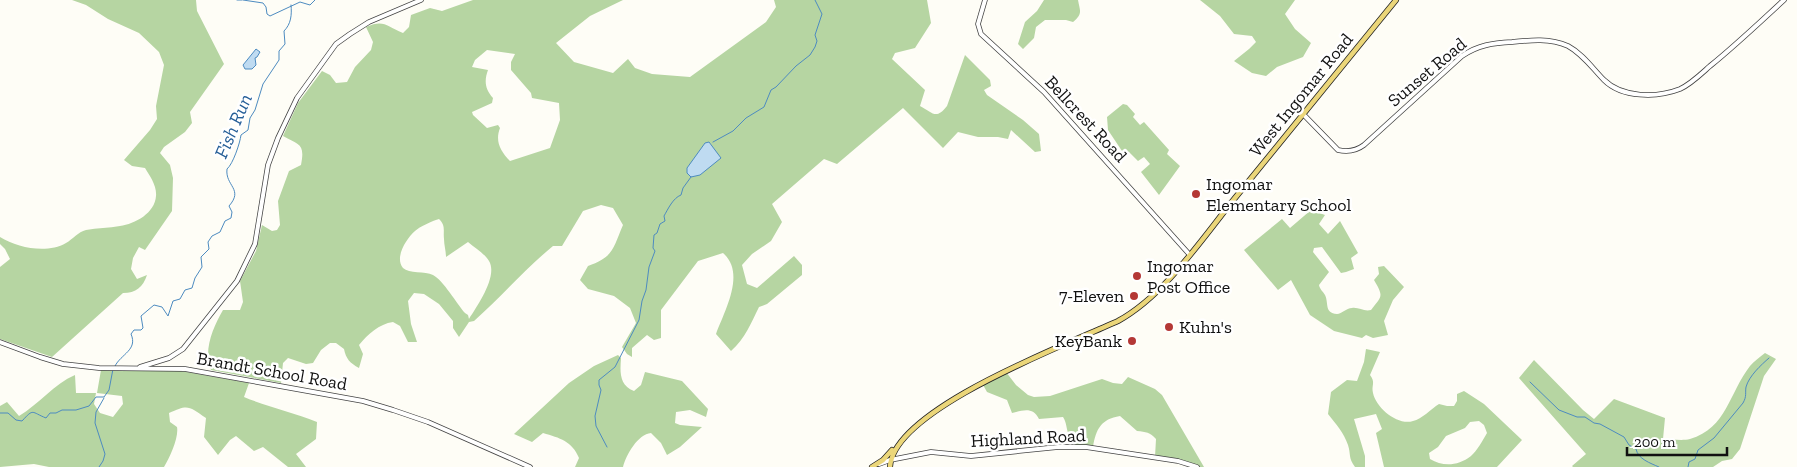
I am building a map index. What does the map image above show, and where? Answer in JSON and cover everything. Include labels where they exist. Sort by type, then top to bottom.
[{"type":"main road","name":"West Ingomar Road","points":[[890,460],[898,443],[922,420],[964,392],[1132,313],[1156,293],[1396,0]]},
{"type":"main road","points":[[873,467],[886,457],[898,443]]},
{"type":"main road","points":[[890,460],[890,467]]},
{"type":"street","points":[[135,368],[169,358],[183,349],[237,281],[255,244],[268,165],[278,138],[297,98],[336,44],[369,22],[422,0]]},
{"type":"street","name":"Bellcrest Road","points":[[986,0],[978,24],[981,34],[1044,92],[1189,254]]},
{"type":"street","name":"Sunset Road","points":[[1303,114],[1338,150],[1357,150],[1462,56],[1480,46],[1497,42],[1544,40],[1556,42],[1572,49],[1604,81],[1619,90],[1636,94],[1669,92],[1680,89],[1692,82],[1728,52],[1784,0]]},
{"type":"street","name":"Brandt School Road","points":[[0,342],[63,364],[83,367],[185,370],[363,401],[428,422],[530,467]]},
{"type":"street","name":"Highland Road","points":[[890,460],[931,452],[971,456],[1058,447],[1086,447],[1178,461],[1197,467]]},
{"type":"street","points":[[873,467],[890,460]]},
{"type":"green space","points":[[72,0],[196,0],[197,11],[224,64],[190,112],[192,123],[185,132],[164,147],[160,153],[170,165],[173,178],[172,211],[145,250],[139,247],[133,258],[131,269],[137,279],[147,275],[143,283],[135,290],[123,293],[52,357],[0,339],[0,267],[10,259],[0,244],[0,237],[24,247],[50,248],[66,243],[83,231],[132,223],[143,217],[152,208],[156,196],[153,181],[145,168],[132,166],[124,160],[157,119],[156,106],[164,65],[159,52],[139,33],[108,19],[86,5]]},
{"type":"green space","points":[[473,0],[623,0],[590,16],[556,43],[574,62],[613,73],[628,59],[635,68],[652,74],[690,77],[766,22],[776,7],[774,0],[927,0],[931,23],[915,48],[895,53],[892,59],[925,90],[920,106],[931,113],[937,114],[947,106],[965,55],[990,80],[991,86],[984,90],[987,95],[1023,120],[1039,134],[1041,151],[1035,152],[1011,130],[1008,139],[978,137],[958,132],[943,148],[903,108],[837,164],[824,159],[772,204],[782,222],[771,241],[752,254],[742,265],[747,284],[757,288],[794,256],[802,265],[802,275],[767,304],[759,307],[744,336],[731,351],[716,334],[728,303],[733,281],[730,261],[723,253],[698,261],[661,310],[661,338],[654,340],[647,335],[632,348],[632,357],[627,354],[622,347],[636,323],[630,308],[614,296],[588,289],[580,280],[588,266],[597,263],[612,251],[623,225],[613,208],[601,205],[583,211],[562,246],[553,246],[474,321],[469,322],[459,337],[453,328],[453,321],[439,304],[424,294],[414,293],[408,301],[411,324],[417,342],[408,342],[400,326],[393,322],[378,327],[359,345],[363,354],[359,368],[349,360],[344,349],[336,343],[330,343],[321,350],[313,363],[306,364],[288,358],[283,363],[281,383],[211,370],[208,355],[210,339],[216,324],[223,310],[240,310],[243,302],[240,281],[256,251],[262,225],[272,231],[277,230],[280,225],[278,201],[289,171],[301,165],[302,149],[294,141],[283,136],[298,103],[322,71],[330,75],[336,83],[347,82],[355,67],[371,50],[373,42],[366,27],[381,24],[403,33],[409,27],[411,15],[430,8],[442,11]],"holes":[[[487,50],[515,54],[511,62],[511,70],[531,93],[532,98],[559,103],[560,120],[550,148],[510,161],[499,146],[500,128],[498,125],[487,128],[473,115],[472,112],[492,103],[493,98],[486,85],[488,70],[472,67],[475,60]],[[439,219],[443,226],[446,257],[468,242],[485,256],[491,267],[486,290],[469,319],[468,315],[437,278],[430,274],[406,270],[401,264],[401,253],[405,243],[412,234],[417,229]]]},
{"type":"green space","points":[[1044,0],[1078,0],[1080,14],[1073,22],[1045,20],[1036,27],[1034,38],[1023,49],[1018,44],[1025,22],[1037,11]]},
{"type":"green space","points":[[1200,0],[1295,0],[1285,14],[1295,29],[1311,43],[1303,57],[1277,67],[1266,76],[1252,73],[1234,61],[1256,42],[1252,36],[1234,34],[1220,16]]},
{"type":"green space","points":[[1123,104],[1127,105],[1135,114],[1133,117],[1140,125],[1144,122],[1169,150],[1167,154],[1180,166],[1159,195],[1141,172],[1150,164],[1144,157],[1138,161],[1129,152],[1122,151],[1108,130],[1107,117]]},
{"type":"green space","points":[[1311,210],[1325,215],[1319,224],[1328,234],[1340,221],[1358,253],[1351,258],[1354,269],[1341,273],[1322,247],[1314,248],[1313,252],[1329,272],[1319,285],[1325,295],[1330,312],[1339,314],[1348,309],[1355,308],[1371,310],[1378,302],[1380,296],[1374,280],[1379,274],[1378,267],[1384,266],[1404,287],[1393,300],[1384,321],[1388,335],[1373,338],[1366,335],[1362,338],[1334,331],[1310,315],[1291,280],[1278,290],[1244,250],[1282,219],[1290,228]]},
{"type":"green space","points":[[1366,349],[1380,352],[1370,375],[1373,382],[1373,393],[1383,410],[1401,421],[1416,420],[1439,404],[1454,406],[1457,401],[1457,394],[1464,391],[1484,404],[1522,440],[1497,467],[1384,467],[1376,433],[1382,429],[1376,414],[1354,419],[1365,456],[1365,467],[1355,467],[1351,461],[1344,436],[1328,414],[1331,392],[1347,380],[1357,381],[1364,362]],"holes":[[[1479,421],[1484,425],[1487,433],[1471,456],[1461,462],[1450,464],[1435,462],[1430,459],[1429,453],[1438,447],[1446,436],[1465,428],[1470,422]]]},
{"type":"green space","points":[[1765,353],[1776,359],[1764,376],[1740,449],[1732,459],[1722,461],[1713,467],[1573,467],[1586,454],[1519,378],[1534,360],[1594,419],[1614,399],[1665,418],[1663,439],[1687,440],[1702,434],[1712,427],[1720,418],[1750,366]]},
{"type":"green space","points":[[618,355],[621,358],[621,378],[634,391],[641,385],[645,372],[682,381],[708,409],[706,417],[690,410],[676,412],[675,423],[702,427],[680,447],[667,455],[661,443],[651,433],[646,434],[637,441],[623,467],[575,467],[579,458],[573,448],[565,441],[543,433],[532,442],[514,434],[569,383],[594,366]]},
{"type":"green space","points":[[101,370],[181,371],[249,383],[244,397],[317,422],[316,439],[296,454],[306,467],[288,467],[263,447],[254,451],[236,436],[230,440],[218,455],[204,437],[206,418],[185,407],[169,413],[170,422],[177,427],[177,436],[164,467],[49,467],[34,464],[0,467],[0,406],[7,402],[19,416],[60,384],[75,375],[76,393],[96,393],[94,404],[100,413],[113,417],[123,404],[122,396],[97,393]]},
{"type":"green space","points":[[1006,372],[1016,385],[1028,395],[1034,397],[1050,396],[1102,379],[1122,384],[1128,377],[1155,389],[1162,395],[1204,467],[1155,457],[1156,439],[1148,433],[1137,431],[1120,416],[1104,422],[1100,426],[1093,447],[1075,447],[1063,417],[1039,419],[1031,411],[1024,410],[1012,413],[1007,400],[987,392],[982,383]]},
{"type":"water","points":[[256,49],[260,52],[255,58],[256,65],[252,69],[245,69],[243,65]]},
{"type":"water","points":[[709,142],[721,158],[700,175],[691,177],[687,173],[687,168],[705,143]]},
{"type":"waterway","points":[[237,0],[242,0]]},
{"type":"waterway","points":[[243,0],[263,3],[267,14],[270,16],[300,2],[310,5],[315,0]]},
{"type":"waterway","points":[[713,142],[733,131],[746,118],[764,107],[771,90],[810,55],[817,41],[815,35],[822,14],[815,0]]},
{"type":"waterway","name":"Fish Run","points":[[115,366],[131,348],[133,339],[131,334],[134,330],[141,330],[143,328],[141,316],[154,305],[162,307],[168,316],[173,301],[180,299],[185,290],[192,288],[195,278],[202,267],[201,257],[209,249],[208,242],[212,236],[220,232],[225,221],[231,218],[232,212],[229,206],[235,195],[227,175],[227,169],[232,163],[241,135],[248,130],[250,118],[255,110],[263,84],[279,60],[279,51],[285,44],[284,31],[290,19],[291,5]]},
{"type":"waterway","points":[[607,447],[596,426],[595,416],[601,390],[599,380],[615,367],[639,320],[649,267],[655,251],[653,248],[654,235],[657,233],[660,224],[665,221],[664,216],[669,207],[681,195],[683,188],[691,177]]},
{"type":"waterway","points":[[1688,467],[1689,462],[1695,459],[1698,450],[1714,438],[1743,403],[1746,387],[1750,379],[1769,358]]},
{"type":"waterway","name":"Fish Run","points":[[0,413],[8,413],[16,420],[22,421],[33,412],[46,418],[50,413],[62,410],[76,410],[89,406],[96,397],[104,397],[109,390],[113,369]]},
{"type":"waterway","points":[[1530,382],[1559,410],[1577,417],[1585,417],[1624,437],[1642,458],[1659,467]]},
{"type":"waterway","points":[[99,467],[105,454],[95,423],[96,412],[104,398]]},
{"type":"place","name":"Ingomar Elementary School","points":[[1196,194]]},
{"type":"place","name":"Ingomar Post Office","points":[[1137,276]]},
{"type":"place","name":"7-Eleven","points":[[1134,296]]},
{"type":"place","name":"Kuhn's","points":[[1169,327]]},
{"type":"place","name":"KeyBank","points":[[1132,341]]}]
